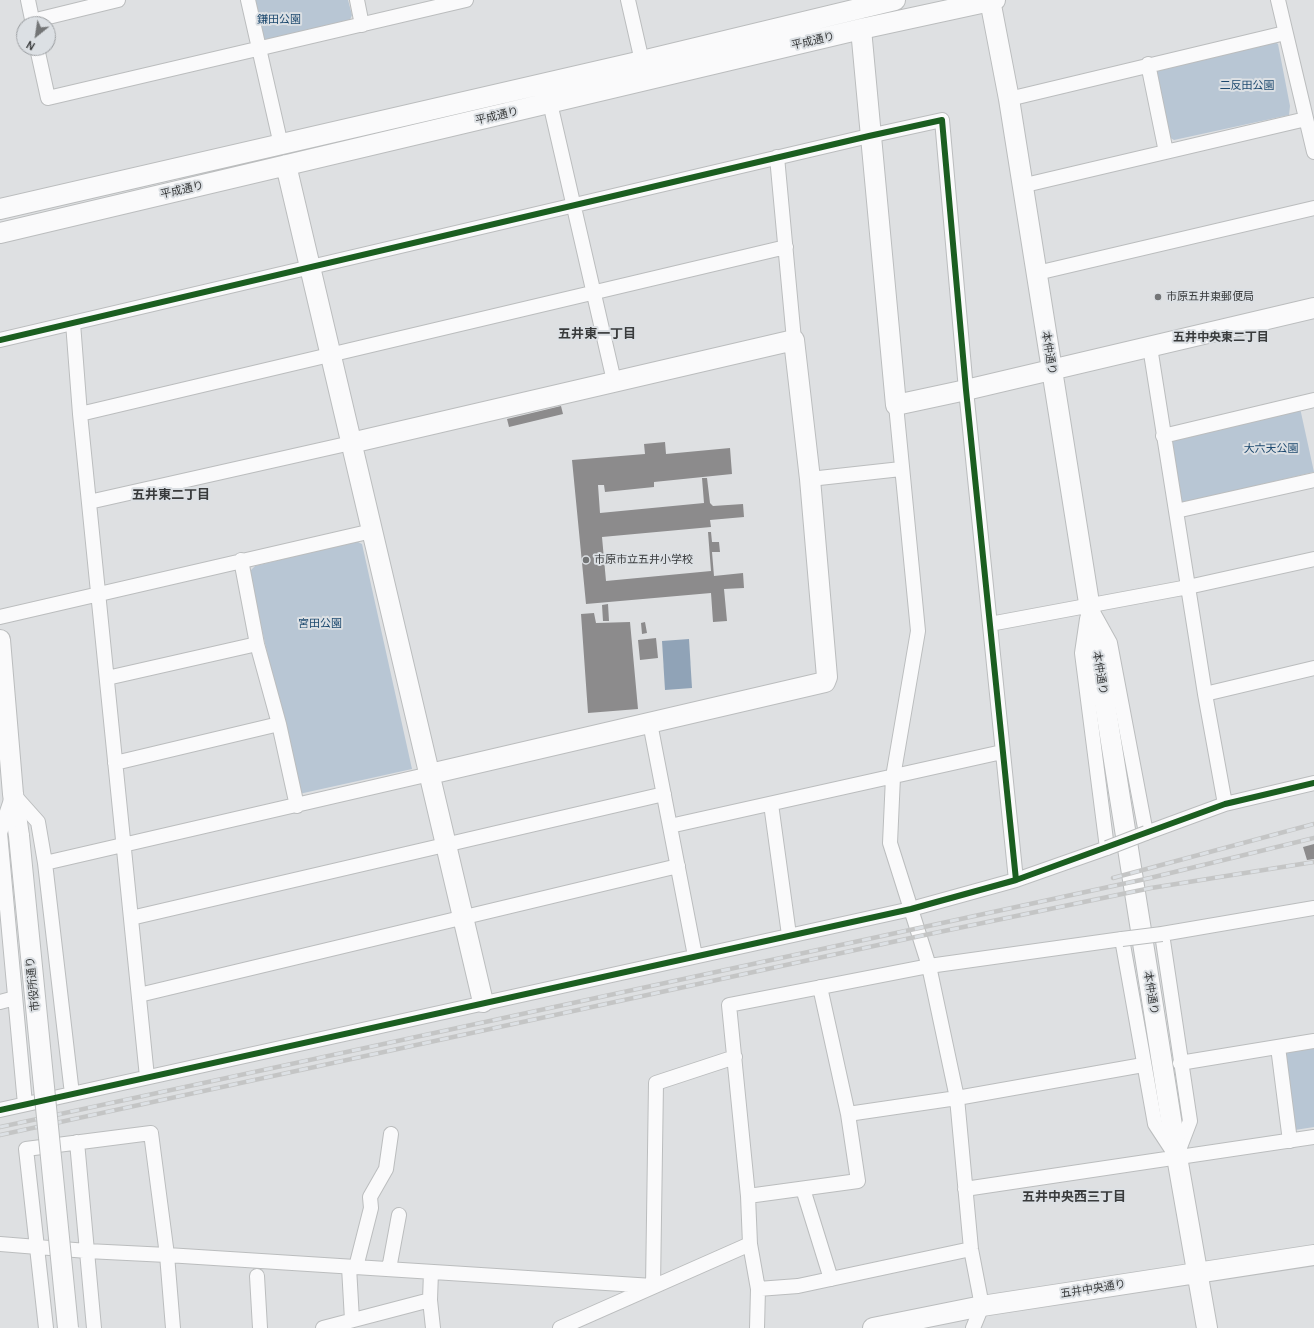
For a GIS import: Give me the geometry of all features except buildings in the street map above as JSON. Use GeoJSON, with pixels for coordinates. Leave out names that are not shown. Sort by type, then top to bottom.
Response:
{"type":"FeatureCollection","features":[{"type":"Feature","properties":{"kind":"street"},"geometry":{"type":"LineString","coordinates":[[28,0],[31,16]]}},
{"type":"Feature","properties":{"kind":"street"},"geometry":{"type":"LineString","coordinates":[[55,16],[118,0]]}},
{"type":"Feature","properties":{"kind":"street"},"geometry":{"type":"LineString","coordinates":[[248,0],[281,145]]}},
{"type":"Feature","properties":{"kind":"street"},"geometry":{"type":"LineString","coordinates":[[357,0],[362,25]]}},
{"type":"Feature","properties":{"kind":"street"},"geometry":{"type":"LineString","coordinates":[[39,56],[48,98],[466,0]]}},
{"type":"Feature","properties":{"kind":"street"},"geometry":{"type":"LineString","coordinates":[[628,0],[646,80]]}},
{"type":"Feature","properties":{"kind":"street","name":"平成通り"},"geometry":{"type":"LineString","coordinates":[[0,210],[642,61],[895,0]]}},
{"type":"Feature","properties":{"kind":"street"},"geometry":{"type":"LineString","coordinates":[[1278,0],[1314,152]]}},
{"type":"Feature","properties":{"kind":"street","name":"平成通り"},"geometry":{"type":"LineString","coordinates":[[0,233],[861,29],[992,5]]}},
{"type":"Feature","properties":{"kind":"street","name":"本仲通り"},"geometry":{"type":"LineString","coordinates":[[992,5],[1009,99],[1021,186],[1037,273],[1051,370],[1177,1157],[1196,1273],[1207,1328]]}},
{"type":"Feature","properties":{"kind":"street"},"geometry":{"type":"LineString","coordinates":[[861,29],[869,136],[918,631],[893,777],[890,843],[930,966],[957,1098],[971,1249],[982,1306],[973,1328]]}},
{"type":"Feature","properties":{"kind":"street"},"geometry":{"type":"LineString","coordinates":[[1009,99],[1148,64],[1285,33]]}},
{"type":"Feature","properties":{"kind":"street"},"geometry":{"type":"LineString","coordinates":[[1148,64],[1166,152]]}},
{"type":"Feature","properties":{"kind":"street"},"geometry":{"type":"LineString","coordinates":[[550,103],[614,381]]}},
{"type":"Feature","properties":{"kind":"street"},"geometry":{"type":"LineString","coordinates":[[1021,186],[1306,119]]}},
{"type":"Feature","properties":{"kind":"street"},"geometry":{"type":"LineString","coordinates":[[0,340],[942,120],[966,390],[1016,880]]}},
{"type":"Feature","properties":{"kind":"street"},"geometry":{"type":"LineString","coordinates":[[45,863],[297,806],[822,684],[825,682],[827,677],[810,479],[794,340],[777,158]]}},
{"type":"Feature","properties":{"kind":"street"},"geometry":{"type":"LineString","coordinates":[[286,165],[332,355],[351,443],[483,1002]]}},
{"type":"Feature","properties":{"kind":"street"},"geometry":{"type":"LineString","coordinates":[[1037,273],[1314,208]]}},
{"type":"Feature","properties":{"kind":"street"},"geometry":{"type":"LineString","coordinates":[[80,414],[594,294],[786,247]]}},
{"type":"Feature","properties":{"kind":"street"},"geometry":{"type":"LineString","coordinates":[[896,405],[966,390],[1314,308]]}},
{"type":"Feature","properties":{"kind":"street"},"geometry":{"type":"LineString","coordinates":[[73,324],[80,414],[147,1077]]}},
{"type":"Feature","properties":{"kind":"street"},"geometry":{"type":"LineString","coordinates":[[89,502],[794,340]]}},
{"type":"Feature","properties":{"kind":"street"},"geometry":{"type":"LineString","coordinates":[[1150,347],[1205,694],[1226,804]]}},
{"type":"Feature","properties":{"kind":"street"},"geometry":{"type":"LineString","coordinates":[[1163,436],[1314,400]]}},
{"type":"Feature","properties":{"kind":"street"},"geometry":{"type":"LineString","coordinates":[[810,479],[901,470]]}},
{"type":"Feature","properties":{"kind":"street"},"geometry":{"type":"LineString","coordinates":[[1176,512],[1314,480]]}},
{"type":"Feature","properties":{"kind":"street"},"geometry":{"type":"LineString","coordinates":[[0,617],[241,560],[372,531]]}},
{"type":"Feature","properties":{"kind":"street"},"geometry":{"type":"LineString","coordinates":[[990,624],[1188,587],[1314,559]]}},
{"type":"Feature","properties":{"kind":"street"},"geometry":{"type":"LineString","coordinates":[[241,560],[257,644],[279,724],[297,806]]}},
{"type":"Feature","properties":{"kind":"street"},"geometry":{"type":"LineString","coordinates":[[1089,606],[1110,643],[1146,833]]}},
{"type":"Feature","properties":{"kind":"street"},"geometry":{"type":"LineString","coordinates":[[1089,606],[1082,653],[1107,848]]}},
{"type":"Feature","properties":{"kind":"street","name":"市役所通り"},"geometry":{"type":"LineString","coordinates":[[0,640],[13,794],[68,1328]]}},
{"type":"Feature","properties":{"kind":"street"},"geometry":{"type":"LineString","coordinates":[[107,678],[257,644]]}},
{"type":"Feature","properties":{"kind":"street"},"geometry":{"type":"LineString","coordinates":[[1205,694],[1314,668]]}},
{"type":"Feature","properties":{"kind":"street"},"geometry":{"type":"LineString","coordinates":[[650,723],[695,956]]}},
{"type":"Feature","properties":{"kind":"street"},"geometry":{"type":"LineString","coordinates":[[115,763],[279,724]]}},
{"type":"Feature","properties":{"kind":"street"},"geometry":{"type":"LineString","coordinates":[[670,826],[1002,752]]}},
{"type":"Feature","properties":{"kind":"street"},"geometry":{"type":"LineString","coordinates":[[0,1110],[483,1002],[911,909],[1016,880],[1226,804],[1314,783]]}},
{"type":"Feature","properties":{"kind":"street"},"geometry":{"type":"LineString","coordinates":[[24,1104],[0,833],[13,794],[38,822],[45,863],[72,1094]]}},
{"type":"Feature","properties":{"kind":"street"},"geometry":{"type":"LineString","coordinates":[[131,918],[446,846],[664,794]]}},
{"type":"Feature","properties":{"kind":"street"},"geometry":{"type":"LineString","coordinates":[[771,804],[789,935]]}},
{"type":"Feature","properties":{"kind":"street"},"geometry":{"type":"LineString","coordinates":[[139,995],[678,866]]}},
{"type":"Feature","properties":{"kind":"street"},"geometry":{"type":"LineString","coordinates":[[757,1328],[758,1289],[750,1244],[748,1196],[729,1005],[930,966],[1162,934],[1314,908]]}},
{"type":"Feature","properties":{"kind":"street"},"geometry":{"type":"LineString","coordinates":[[1162,934],[1180,1063],[1190,1120],[1177,1157]]}},
{"type":"Feature","properties":{"kind":"street"},"geometry":{"type":"LineString","coordinates":[[1122,939],[1154,1124],[1177,1157]]}},
{"type":"Feature","properties":{"kind":"street"},"geometry":{"type":"LineString","coordinates":[[748,1196],[858,1181],[848,1114],[820,987]]}},
{"type":"Feature","properties":{"kind":"street"},"geometry":{"type":"LineString","coordinates":[[0,1002],[15,998]]}},
{"type":"Feature","properties":{"kind":"street"},"geometry":{"type":"LineString","coordinates":[[1180,1063],[1314,1041]]}},
{"type":"Feature","properties":{"kind":"street"},"geometry":{"type":"LineString","coordinates":[[1278,1047],[1290,1141]]}},
{"type":"Feature","properties":{"kind":"street"},"geometry":{"type":"LineString","coordinates":[[653,1286],[656,1083],[735,1057]]}},
{"type":"Feature","properties":{"kind":"street"},"geometry":{"type":"LineString","coordinates":[[848,1114],[957,1098],[1143,1065]]}},
{"type":"Feature","properties":{"kind":"street"},"geometry":{"type":"LineString","coordinates":[[46,1328],[26,1149],[151,1133],[167,1255],[173,1328]]}},
{"type":"Feature","properties":{"kind":"street"},"geometry":{"type":"LineString","coordinates":[[352,1320],[352,1267],[371,1208],[370,1198],[386,1169],[391,1134]]}},
{"type":"Feature","properties":{"kind":"street"},"geometry":{"type":"LineString","coordinates":[[965,1189],[1314,1137]]}},
{"type":"Feature","properties":{"kind":"street"},"geometry":{"type":"LineString","coordinates":[[76,1142],[94,1328]]}},
{"type":"Feature","properties":{"kind":"street"},"geometry":{"type":"LineString","coordinates":[[803,1188],[831,1278]]}},
{"type":"Feature","properties":{"kind":"street"},"geometry":{"type":"LineString","coordinates":[[389,1269],[400,1215]]}},
{"type":"Feature","properties":{"kind":"street"},"geometry":{"type":"LineString","coordinates":[[0,1244],[87,1251],[653,1286]]}},
{"type":"Feature","properties":{"kind":"street"},"geometry":{"type":"LineString","coordinates":[[560,1328],[750,1244]]}},
{"type":"Feature","properties":{"kind":"street"},"geometry":{"type":"LineString","coordinates":[[758,1289],[798,1286],[971,1249]]}},
{"type":"Feature","properties":{"kind":"street","name":"五井中央通り"},"geometry":{"type":"LineString","coordinates":[[873,1328],[982,1306],[1314,1255]]}},
{"type":"Feature","properties":{"kind":"street"},"geometry":{"type":"LineString","coordinates":[[431,1272],[430,1300],[433,1328]]}},
{"type":"Feature","properties":{"kind":"street"},"geometry":{"type":"LineString","coordinates":[[256,1276],[260,1328]]}},
{"type":"Feature","properties":{"kind":"street"},"geometry":{"type":"LineString","coordinates":[[323,1328],[430,1300]]}},
{"type":"Feature","properties":{"kind":"green space","name":"鎌田公園"},"geometry":{"type":"Polygon","coordinates":[[[253,0],[348,0],[352,15],[349,22],[267,43],[262,39],[253,0]]]}},
{"type":"Feature","properties":{"kind":"green space","name":"二反田公園"},"geometry":{"type":"Polygon","coordinates":[[[1273,40],[1278,44],[1290,106],[1289,115],[1174,140],[1167,136],[1154,73],[1157,68],[1273,40]]]}},
{"type":"Feature","properties":{"kind":"green space","name":"大六天公園"},"geometry":{"type":"Polygon","coordinates":[[[1300,408],[1314,472],[1182,503],[1171,441],[1300,408]]]}},
{"type":"Feature","properties":{"kind":"green space","name":"宮田公園"},"geometry":{"type":"Polygon","coordinates":[[[356,541],[362,544],[412,769],[299,794],[249,572],[255,566],[356,541]]]}},
{"type":"Feature","properties":{"kind":"green space"},"geometry":{"type":"Polygon","coordinates":[[[1314,1046],[1314,1127],[1295,1130],[1285,1051],[1314,1046]]]}},
{"type":"Feature","properties":{"kind":"shaded area"},"geometry":{"type":"Polygon","coordinates":[[[689,639],[692,688],[665,690],[662,641],[689,639]]]}},
{"type":"Feature","properties":{"kind":"railway"},"geometry":{"type":"LineString","coordinates":[[1113,878],[1314,824]]}},
{"type":"Feature","properties":{"kind":"railway"},"geometry":{"type":"LineString","coordinates":[[0,1127],[1150,878],[1314,838]]}},
{"type":"Feature","properties":{"kind":"railway"},"geometry":{"type":"LineString","coordinates":[[0,1135],[920,936],[1151,888],[1314,862]]}},
{"type":"Feature","properties":{"kind":"cycle path"},"geometry":{"type":"LineString","coordinates":[[0,340],[942,120],[966,390],[1016,880]]}},
{"type":"Feature","properties":{"kind":"cycle path"},"geometry":{"type":"LineString","coordinates":[[0,1110],[911,909],[1016,880],[1225,804],[1314,783]]}},
{"type":"Feature","properties":{"kind":"place","name":"市原五井東郵便局"},"geometry":{"type":"Point","coordinates":[1158,297]}},
{"type":"Feature","properties":{"kind":"place","name":"市原市立五井小学校"},"geometry":{"type":"Point","coordinates":[586,560]}},
{"type":"Feature","properties":{"kind":"district","name":"五井東一丁目"},"geometry":{"type":"Point","coordinates":[597,334]}},
{"type":"Feature","properties":{"kind":"district","name":"五井中央東二丁目"},"geometry":{"type":"Point","coordinates":[1221,337]}},
{"type":"Feature","properties":{"kind":"district","name":"五井東二丁目"},"geometry":{"type":"Point","coordinates":[171,495]}},
{"type":"Feature","properties":{"kind":"district","name":"五井中央西三丁目"},"geometry":{"type":"Point","coordinates":[1074,1197]}}]}
